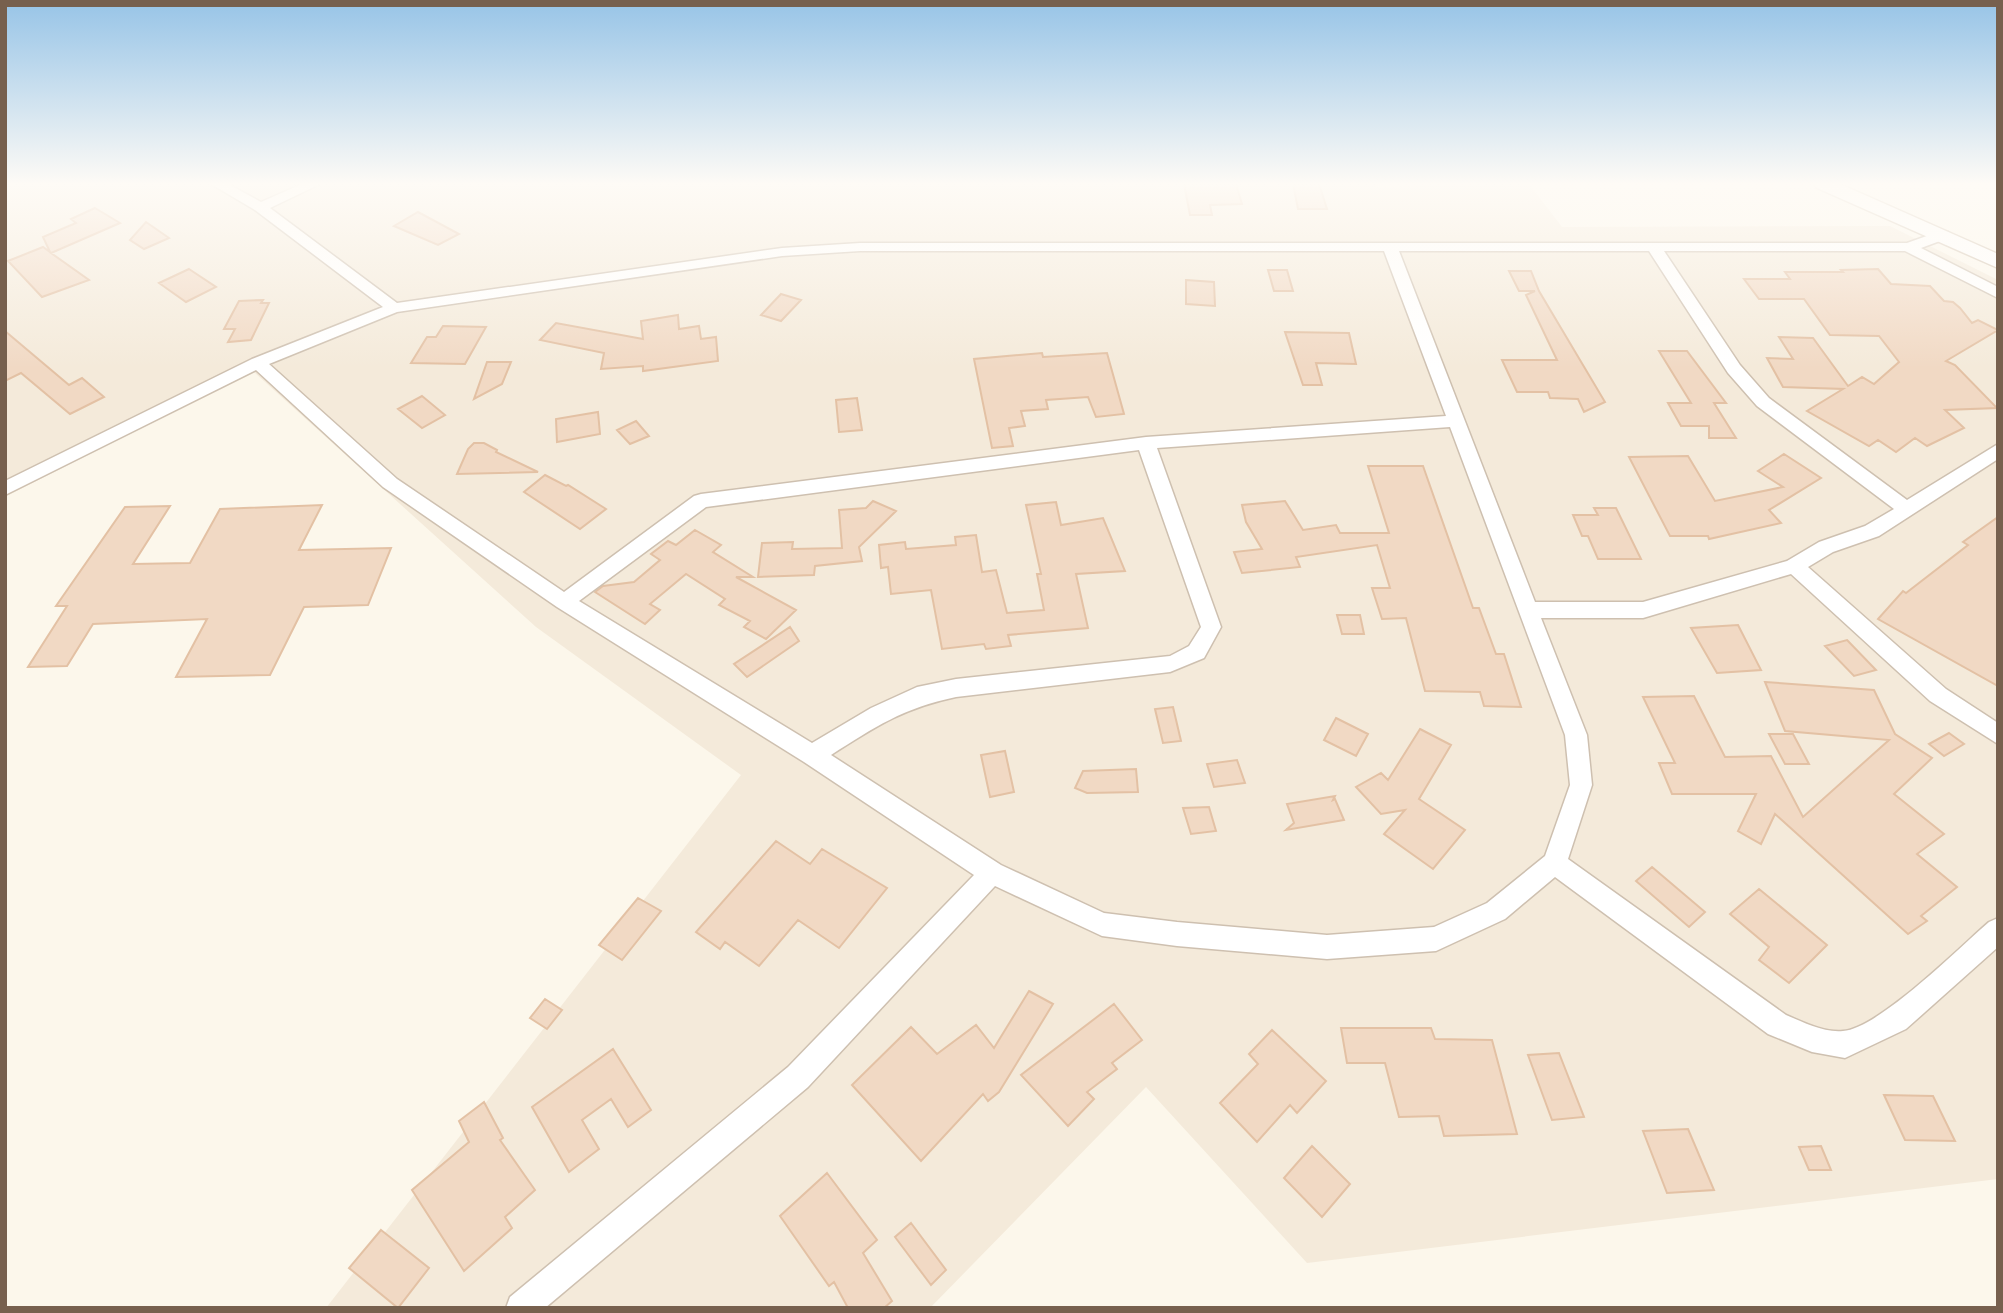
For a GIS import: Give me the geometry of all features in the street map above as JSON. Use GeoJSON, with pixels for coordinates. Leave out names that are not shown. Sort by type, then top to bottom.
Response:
{"type":"FeatureCollection","features":[{"type":"Feature","properties":{"kind":"street"},"geometry":{"type":"LineString","coordinates":[[310,245],[394,308]]}},
{"type":"Feature","properties":{"kind":"street"},"geometry":{"type":"LineString","coordinates":[[5,489],[258,363],[394,308],[731,259],[860,247],[1317,245]]}},
{"type":"Feature","properties":{"kind":"street"},"geometry":{"type":"LineString","coordinates":[[258,363],[390,483],[564,602],[812,755],[992,873],[1102,924],[1177,934],[1327,947],[1436,939],[1496,911],[1555,863],[1581,785],[1576,735],[1389,245]]}},
{"type":"Feature","properties":{"kind":"street"},"geometry":{"type":"LineString","coordinates":[[1413,245],[1654,248],[1913,245]]}},
{"type":"Feature","properties":{"kind":"street"},"geometry":{"type":"LineString","coordinates":[[1963,245],[1998,262]]}},
{"type":"Feature","properties":{"kind":"street"},"geometry":{"type":"LineString","coordinates":[[1908,247],[1998,293]]}},
{"type":"Feature","properties":{"kind":"street"},"geometry":{"type":"LineString","coordinates":[[1654,248],[1734,369],[1763,402],[1908,509]]}},
{"type":"Feature","properties":{"kind":"street"},"geometry":{"type":"LineString","coordinates":[[343,327],[363,307],[372,293]]}},
{"type":"Feature","properties":{"kind":"street"},"geometry":{"type":"LineString","coordinates":[[564,602],[701,501],[1146,443],[1458,421]]}},
{"type":"Feature","properties":{"kind":"street"},"geometry":{"type":"LineString","coordinates":[[812,755],[879,714],[917,696],[956,688],[1170,664],[1191,659],[1204,647],[1211,627],[1146,443]]}},
{"type":"Feature","properties":{"kind":"street"},"geometry":{"type":"LineString","coordinates":[[1527,610],[1643,610],[1794,566],[1826,547],[1872,531],[1998,450]]}},
{"type":"Feature","properties":{"kind":"street"},"geometry":{"type":"LineString","coordinates":[[1794,566],[1938,695],[1998,735]]}},
{"type":"Feature","properties":{"kind":"street"},"geometry":{"type":"LineString","coordinates":[[1555,863],[1777,1025],[1812,1039],[1845,1045],[1897,1020],[1998,930]]}},
{"type":"Feature","properties":{"kind":"street"},"geometry":{"type":"LineString","coordinates":[[521,1308],[798,1077],[992,873]]}},
{"type":"Feature","properties":{"kind":"shaded area"},"geometry":{"type":"Polygon","coordinates":[[[5,245],[1929,245],[1998,280],[1998,1179],[1307,1263],[1146,1087],[930,1308],[326,1308],[741,775],[536,627],[253,371],[5,497],[5,245]]]}},
{"type":"Feature","properties":{"kind":"building"},"geometry":{"type":"Polygon","coordinates":[[[47,245],[69,245],[51,253],[89,280],[42,297],[8,261],[43,247],[50,252],[47,245]]]}},
{"type":"Feature","properties":{"kind":"building"},"geometry":{"type":"Polygon","coordinates":[[[189,269],[216,287],[186,302],[159,283],[189,269]]]}},
{"type":"Feature","properties":{"kind":"building"},"geometry":{"type":"Polygon","coordinates":[[[1878,269],[1891,284],[1930,286],[1944,301],[1953,302],[1960,308],[1972,323],[1978,320],[1998,330],[1946,361],[1955,365],[1997,408],[1945,410],[1964,428],[1927,446],[1915,438],[1896,452],[1878,440],[1869,446],[1807,411],[1843,389],[1783,387],[1767,358],[1793,359],[1779,337],[1813,338],[1848,386],[1862,377],[1874,384],[1899,362],[1879,336],[1830,335],[1804,299],[1759,299],[1744,279],[1790,279],[1785,272],[1878,269]]]}},
{"type":"Feature","properties":{"kind":"building"},"geometry":{"type":"Polygon","coordinates":[[[1268,270],[1287,270],[1293,291],[1274,291],[1268,270]]]}},
{"type":"Feature","properties":{"kind":"building"},"geometry":{"type":"Polygon","coordinates":[[[1509,271],[1531,271],[1539,291],[1605,402],[1584,412],[1578,399],[1550,398],[1548,392],[1517,392],[1502,360],[1557,360],[1526,295],[1535,291],[1519,291],[1509,271]]]}},
{"type":"Feature","properties":{"kind":"building"},"geometry":{"type":"Polygon","coordinates":[[[1186,280],[1214,282],[1215,306],[1186,304],[1186,280]]]}},
{"type":"Feature","properties":{"kind":"building"},"geometry":{"type":"Polygon","coordinates":[[[781,294],[801,300],[781,321],[761,315],[781,294]]]}},
{"type":"Feature","properties":{"kind":"building"},"geometry":{"type":"Polygon","coordinates":[[[263,300],[261,303],[269,303],[251,340],[228,342],[235,329],[224,329],[239,301],[263,300]]]}},
{"type":"Feature","properties":{"kind":"building"},"geometry":{"type":"Polygon","coordinates":[[[678,315],[679,329],[699,326],[701,339],[716,337],[718,361],[643,371],[643,366],[601,369],[604,353],[540,340],[556,323],[643,339],[641,321],[678,315]]]}},
{"type":"Feature","properties":{"kind":"building"},"geometry":{"type":"Polygon","coordinates":[[[443,326],[486,327],[465,364],[411,363],[427,337],[436,337],[443,326]]]}},
{"type":"Feature","properties":{"kind":"building"},"geometry":{"type":"Polygon","coordinates":[[[5,331],[69,385],[82,378],[104,397],[70,414],[21,373],[5,381],[5,331]]]}},
{"type":"Feature","properties":{"kind":"building"},"geometry":{"type":"Polygon","coordinates":[[[1285,332],[1349,333],[1356,364],[1316,363],[1322,385],[1303,385],[1285,332]]]}},
{"type":"Feature","properties":{"kind":"building"},"geometry":{"type":"Polygon","coordinates":[[[1659,351],[1687,351],[1726,403],[1714,403],[1736,438],[1709,438],[1709,426],[1681,426],[1668,403],[1691,403],[1659,351]]]}},
{"type":"Feature","properties":{"kind":"building"},"geometry":{"type":"Polygon","coordinates":[[[1042,353],[1043,357],[1107,353],[1124,414],[1096,417],[1088,397],[1046,400],[1048,409],[1021,411],[1025,426],[1009,428],[1013,446],[992,448],[974,359],[1042,353]]]}},
{"type":"Feature","properties":{"kind":"building"},"geometry":{"type":"Polygon","coordinates":[[[487,362],[511,362],[502,384],[474,399],[487,362]]]}},
{"type":"Feature","properties":{"kind":"building"},"geometry":{"type":"Polygon","coordinates":[[[422,396],[445,415],[422,428],[398,409],[422,396]]]}},
{"type":"Feature","properties":{"kind":"building"},"geometry":{"type":"Polygon","coordinates":[[[857,398],[862,430],[839,432],[836,400],[857,398]]]}},
{"type":"Feature","properties":{"kind":"building"},"geometry":{"type":"Polygon","coordinates":[[[598,412],[600,434],[557,442],[556,419],[598,412]]]}},
{"type":"Feature","properties":{"kind":"building"},"geometry":{"type":"Polygon","coordinates":[[[636,421],[649,436],[630,444],[617,430],[636,421]]]}},
{"type":"Feature","properties":{"kind":"building"},"geometry":{"type":"Polygon","coordinates":[[[474,443],[484,443],[497,450],[496,452],[538,472],[457,474],[468,449],[474,443]]]}},
{"type":"Feature","properties":{"kind":"building"},"geometry":{"type":"Polygon","coordinates":[[[1784,454],[1821,478],[1769,510],[1781,523],[1709,539],[1708,536],[1670,536],[1629,457],[1688,456],[1715,501],[1783,487],[1758,471],[1784,454]]]}},
{"type":"Feature","properties":{"kind":"building"},"geometry":{"type":"Polygon","coordinates":[[[1368,466],[1423,466],[1473,608],[1479,608],[1496,654],[1504,654],[1521,707],[1484,706],[1480,692],[1425,691],[1406,618],[1382,619],[1372,588],[1390,588],[1377,545],[1296,557],[1300,567],[1242,573],[1234,552],[1262,549],[1246,522],[1242,505],[1285,501],[1303,530],[1336,525],[1340,533],[1389,533],[1368,466]]]}},
{"type":"Feature","properties":{"kind":"building"},"geometry":{"type":"Polygon","coordinates":[[[545,475],[568,485],[606,509],[580,529],[524,492],[545,475]]]}},
{"type":"Feature","properties":{"kind":"building"},"geometry":{"type":"Polygon","coordinates":[[[873,501],[896,511],[859,547],[862,561],[815,566],[814,575],[758,577],[762,543],[793,542],[792,549],[842,548],[839,510],[866,508],[873,501]]]}},
{"type":"Feature","properties":{"kind":"building"},"geometry":{"type":"Polygon","coordinates":[[[1056,502],[1061,525],[1103,518],[1125,571],[1076,574],[1088,628],[1008,635],[1011,646],[986,649],[984,644],[942,649],[931,590],[891,594],[888,567],[881,568],[879,545],[905,542],[906,549],[956,545],[955,537],[976,535],[982,572],[996,570],[1007,613],[1044,610],[1037,574],[1041,574],[1026,505],[1056,502]]]}},
{"type":"Feature","properties":{"kind":"building"},"geometry":{"type":"Polygon","coordinates":[[[322,505],[299,550],[391,548],[368,605],[304,607],[270,675],[176,677],[207,619],[93,624],[67,666],[28,667],[67,606],[56,606],[125,507],[170,506],[133,564],[190,563],[220,509],[322,505]]]}},
{"type":"Feature","properties":{"kind":"building"},"geometry":{"type":"Polygon","coordinates":[[[1594,508],[1616,508],[1641,559],[1598,559],[1588,536],[1582,536],[1573,515],[1598,515],[1594,508]]]}},
{"type":"Feature","properties":{"kind":"building"},"geometry":{"type":"Polygon","coordinates":[[[1998,517],[1998,686],[1878,619],[1903,591],[1906,593],[1968,545],[1963,542],[1998,517]]]}},
{"type":"Feature","properties":{"kind":"building"},"geometry":{"type":"Polygon","coordinates":[[[695,530],[721,545],[713,552],[753,577],[736,577],[796,610],[766,639],[744,627],[750,621],[719,605],[725,599],[686,574],[650,604],[660,610],[645,624],[595,592],[603,586],[634,582],[660,560],[651,554],[668,541],[676,545],[695,530]]]}},
{"type":"Feature","properties":{"kind":"building"},"geometry":{"type":"Polygon","coordinates":[[[1337,615],[1360,615],[1364,634],[1342,634],[1337,615]]]}},
{"type":"Feature","properties":{"kind":"building"},"geometry":{"type":"Polygon","coordinates":[[[1738,625],[1761,670],[1717,673],[1691,628],[1738,625]]]}},
{"type":"Feature","properties":{"kind":"building"},"geometry":{"type":"Polygon","coordinates":[[[790,627],[799,641],[747,677],[734,664],[790,627]]]}},
{"type":"Feature","properties":{"kind":"building"},"geometry":{"type":"Polygon","coordinates":[[[1847,640],[1876,670],[1854,676],[1825,646],[1847,640]]]}},
{"type":"Feature","properties":{"kind":"building"},"geometry":{"type":"Polygon","coordinates":[[[1765,682],[1874,690],[1895,734],[1932,758],[1894,794],[1944,834],[1917,854],[1957,887],[1921,916],[1927,921],[1908,934],[1775,814],[1761,844],[1738,831],[1756,794],[1672,794],[1659,763],[1675,763],[1643,697],[1694,696],[1725,757],[1771,756],[1803,817],[1889,740],[1785,731],[1765,682]]]}},
{"type":"Feature","properties":{"kind":"building"},"geometry":{"type":"Polygon","coordinates":[[[1173,707],[1181,741],[1163,743],[1155,709],[1173,707]]]}},
{"type":"Feature","properties":{"kind":"building"},"geometry":{"type":"Polygon","coordinates":[[[1336,718],[1368,734],[1356,756],[1324,740],[1336,718]]]}},
{"type":"Feature","properties":{"kind":"building"},"geometry":{"type":"Polygon","coordinates":[[[1420,729],[1451,745],[1419,799],[1465,830],[1433,869],[1384,834],[1405,810],[1381,814],[1356,787],[1381,773],[1388,780],[1420,729]]]}},
{"type":"Feature","properties":{"kind":"building"},"geometry":{"type":"Polygon","coordinates":[[[1949,733],[1964,744],[1944,756],[1929,744],[1949,733]]]}},
{"type":"Feature","properties":{"kind":"building"},"geometry":{"type":"Polygon","coordinates":[[[1769,734],[1793,734],[1809,764],[1785,764],[1769,734]]]}},
{"type":"Feature","properties":{"kind":"building"},"geometry":{"type":"Polygon","coordinates":[[[1005,751],[1014,792],[990,797],[981,755],[1005,751]]]}},
{"type":"Feature","properties":{"kind":"building"},"geometry":{"type":"Polygon","coordinates":[[[1237,760],[1245,783],[1214,787],[1207,764],[1237,760]]]}},
{"type":"Feature","properties":{"kind":"building"},"geometry":{"type":"Polygon","coordinates":[[[1136,769],[1138,792],[1087,793],[1075,788],[1083,771],[1136,769]]]}},
{"type":"Feature","properties":{"kind":"building"},"geometry":{"type":"Polygon","coordinates":[[[1335,796],[1333,800],[1335,799],[1344,820],[1286,830],[1294,823],[1287,804],[1335,796]]]}},
{"type":"Feature","properties":{"kind":"building"},"geometry":{"type":"Polygon","coordinates":[[[1209,807],[1216,831],[1191,834],[1183,808],[1209,807]]]}},
{"type":"Feature","properties":{"kind":"building"},"geometry":{"type":"Polygon","coordinates":[[[776,841],[810,864],[822,849],[887,888],[839,948],[798,920],[759,966],[725,942],[720,949],[696,932],[776,841]]]}},
{"type":"Feature","properties":{"kind":"building"},"geometry":{"type":"Polygon","coordinates":[[[1652,867],[1705,912],[1689,927],[1636,881],[1652,867]]]}},
{"type":"Feature","properties":{"kind":"building"},"geometry":{"type":"Polygon","coordinates":[[[1759,889],[1827,945],[1789,983],[1759,960],[1769,947],[1730,914],[1759,889]]]}},
{"type":"Feature","properties":{"kind":"building"},"geometry":{"type":"Polygon","coordinates":[[[638,898],[661,911],[622,960],[599,945],[638,898]]]}},
{"type":"Feature","properties":{"kind":"building"},"geometry":{"type":"Polygon","coordinates":[[[1029,991],[1053,1004],[999,1092],[988,1101],[983,1094],[921,1161],[852,1085],[911,1027],[937,1054],[976,1025],[994,1048],[1029,991]]]}},
{"type":"Feature","properties":{"kind":"building"},"geometry":{"type":"Polygon","coordinates":[[[545,999],[562,1010],[547,1029],[530,1018],[545,999]]]}},
{"type":"Feature","properties":{"kind":"building"},"geometry":{"type":"Polygon","coordinates":[[[1114,1004],[1142,1040],[1112,1063],[1117,1069],[1087,1092],[1094,1099],[1068,1126],[1021,1075],[1114,1004]]]}},
{"type":"Feature","properties":{"kind":"building"},"geometry":{"type":"Polygon","coordinates":[[[1341,1028],[1431,1028],[1435,1039],[1492,1040],[1517,1134],[1444,1136],[1439,1116],[1399,1117],[1385,1063],[1347,1063],[1341,1028]]]}},
{"type":"Feature","properties":{"kind":"building"},"geometry":{"type":"Polygon","coordinates":[[[1272,1030],[1326,1081],[1297,1113],[1290,1105],[1257,1142],[1220,1103],[1258,1064],[1249,1054],[1272,1030]]]}},
{"type":"Feature","properties":{"kind":"building"},"geometry":{"type":"Polygon","coordinates":[[[613,1049],[651,1110],[628,1127],[611,1099],[582,1120],[599,1149],[569,1172],[532,1107],[613,1049]]]}},
{"type":"Feature","properties":{"kind":"building"},"geometry":{"type":"Polygon","coordinates":[[[1559,1053],[1584,1117],[1552,1120],[1528,1055],[1559,1053]]]}},
{"type":"Feature","properties":{"kind":"building"},"geometry":{"type":"Polygon","coordinates":[[[1884,1095],[1933,1096],[1955,1141],[1905,1140],[1884,1095]]]}},
{"type":"Feature","properties":{"kind":"building"},"geometry":{"type":"Polygon","coordinates":[[[484,1102],[503,1138],[500,1140],[535,1190],[505,1217],[512,1228],[464,1271],[412,1190],[469,1142],[459,1121],[484,1102]]]}},
{"type":"Feature","properties":{"kind":"building"},"geometry":{"type":"Polygon","coordinates":[[[1688,1129],[1714,1190],[1667,1193],[1643,1131],[1688,1129]]]}},
{"type":"Feature","properties":{"kind":"building"},"geometry":{"type":"Polygon","coordinates":[[[1312,1146],[1350,1184],[1322,1217],[1284,1178],[1312,1146]]]}},
{"type":"Feature","properties":{"kind":"building"},"geometry":{"type":"Polygon","coordinates":[[[1821,1146],[1831,1170],[1809,1170],[1799,1147],[1821,1146]]]}},
{"type":"Feature","properties":{"kind":"building"},"geometry":{"type":"Polygon","coordinates":[[[827,1173],[877,1240],[863,1253],[892,1301],[884,1308],[848,1308],[834,1282],[829,1286],[780,1216],[827,1173]]]}},
{"type":"Feature","properties":{"kind":"building"},"geometry":{"type":"Polygon","coordinates":[[[911,1223],[946,1270],[931,1285],[895,1237],[911,1223]]]}},
{"type":"Feature","properties":{"kind":"building"},"geometry":{"type":"Polygon","coordinates":[[[381,1230],[429,1268],[398,1308],[349,1268],[381,1230]]]}}]}
